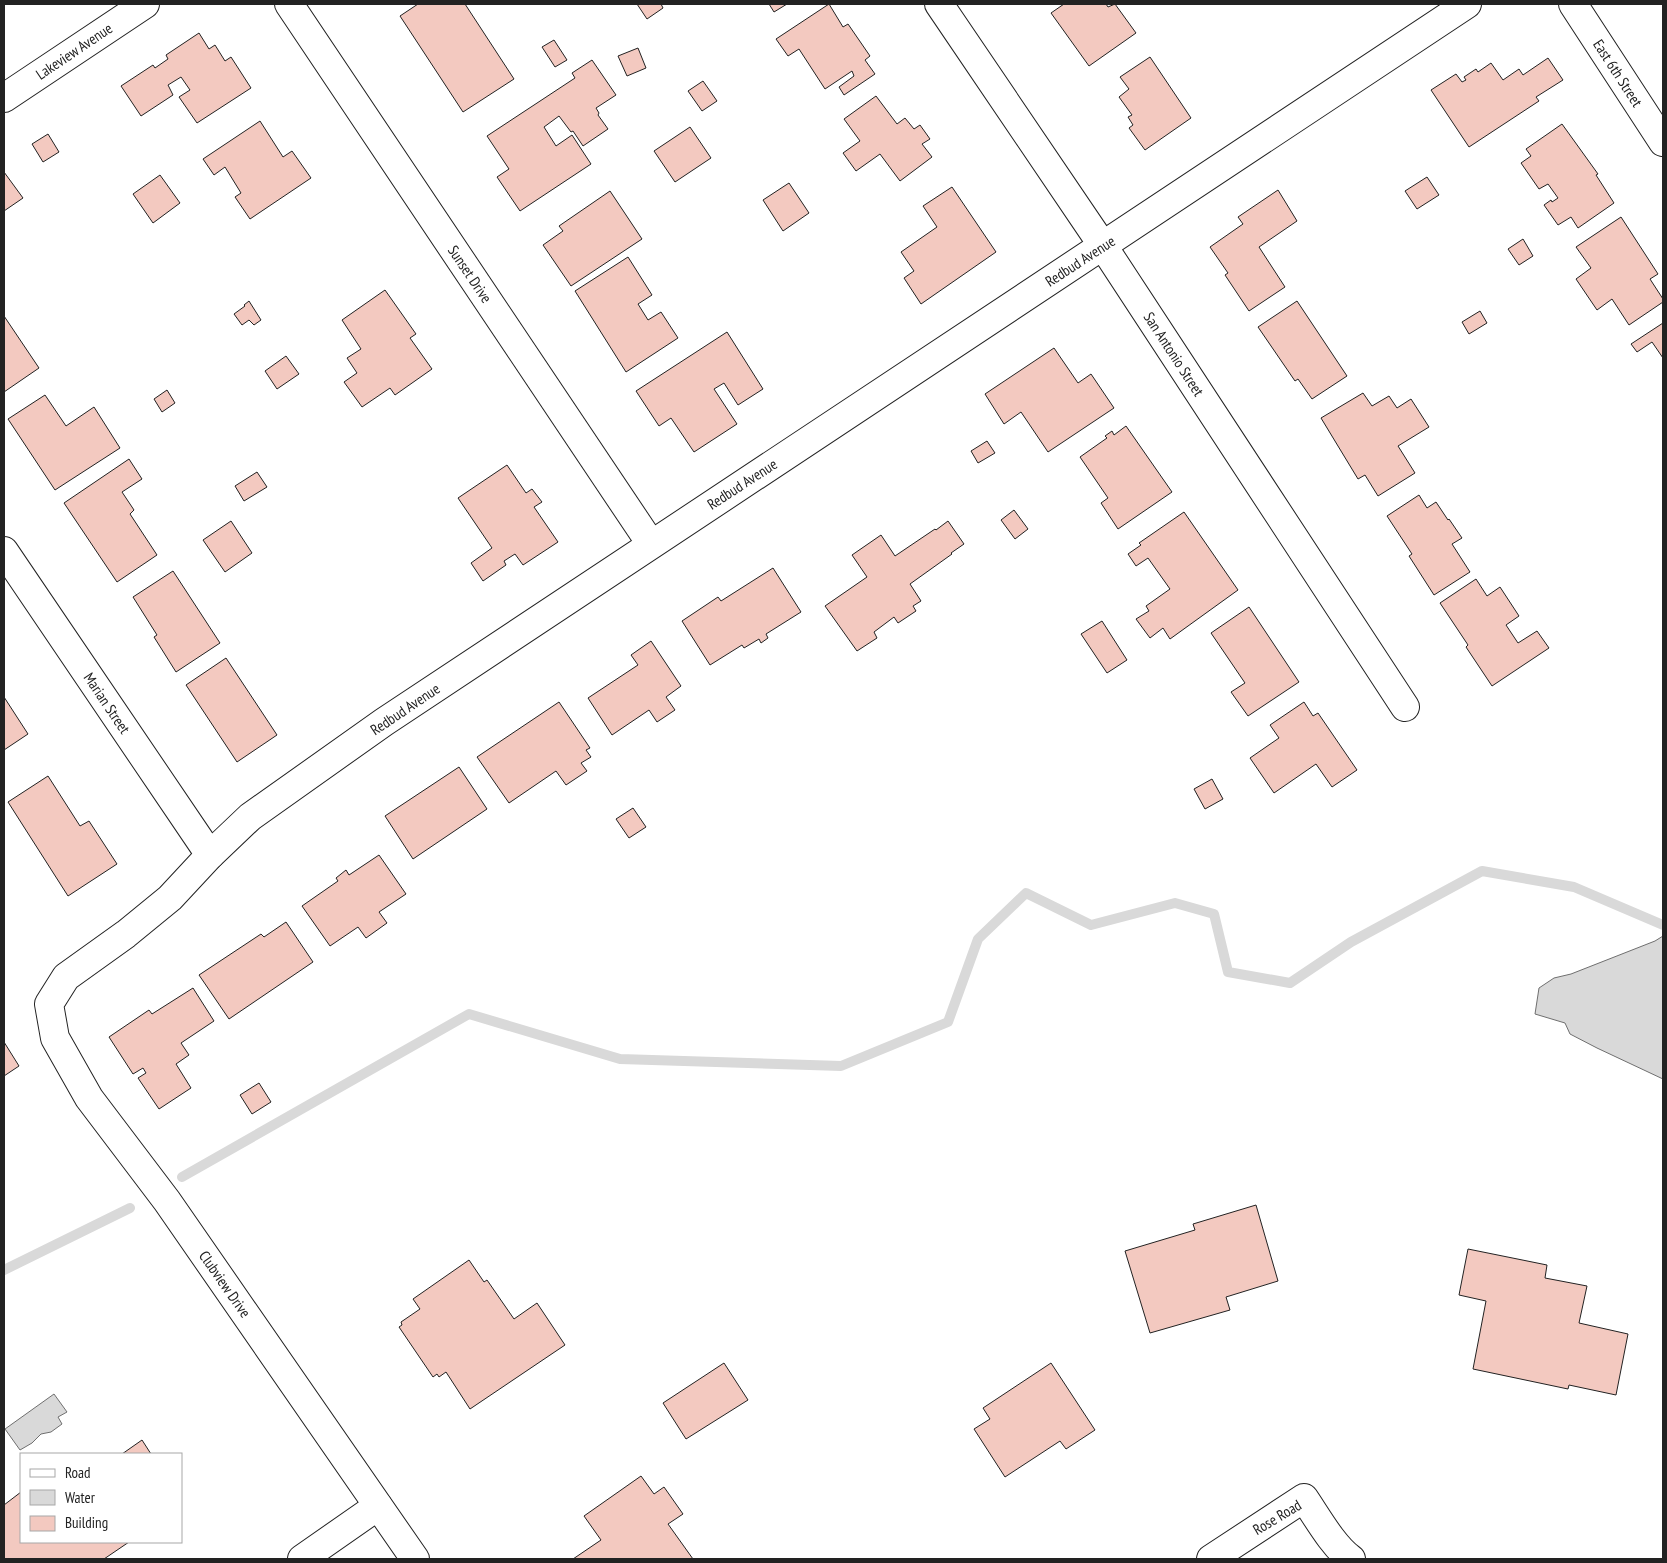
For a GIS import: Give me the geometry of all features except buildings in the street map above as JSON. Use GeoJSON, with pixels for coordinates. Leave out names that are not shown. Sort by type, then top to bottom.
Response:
{"type":"FeatureCollection","features":[{"type":"Feature","properties":{"kind":"street","name":"Lakeview Avenue"},"geometry":{"type":"LineString","coordinates":[[4,98],[145,4]]}},
{"type":"Feature","properties":{"kind":"street","name":"Sunset Drive"},"geometry":{"type":"LineString","coordinates":[[289,4],[651,544]]}},
{"type":"Feature","properties":{"kind":"street","name":"San Antonio Street"},"geometry":{"type":"LineString","coordinates":[[939,4],[1103,246],[1405,706]]}},
{"type":"Feature","properties":{"kind":"street","name":"Redbud Avenue"},"geometry":{"type":"LineString","coordinates":[[49,1004],[66,977],[126,934],[170,898],[210,855],[250,817],[376,728],[1467,4]]}},
{"type":"Feature","properties":{"kind":"street","name":"East 6th Street"},"geometry":{"type":"LineString","coordinates":[[1573,4],[1663,142]]}},
{"type":"Feature","properties":{"kind":"street","name":"Marian Street"},"geometry":{"type":"LineString","coordinates":[[4,551],[210,855]]}},
{"type":"Feature","properties":{"kind":"street","name":"Clubview Drive"},"geometry":{"type":"LineString","coordinates":[[49,1004],[55,1038],[89,1098],[167,1201],[415,1559]]}},
{"type":"Feature","properties":{"kind":"street","name":"Rose Road"},"geometry":{"type":"LineString","coordinates":[[1211,1559],[1304,1498],[1346,1555],[1352,1559]]}},
{"type":"Feature","properties":{"kind":"street"},"geometry":{"type":"LineString","coordinates":[[302,1559],[378,1506]]}},
{"type":"Feature","properties":{"kind":"water"},"geometry":{"type":"Polygon","coordinates":[[[1663,936],[1663,1079],[1570,1034],[1565,1023],[1535,1014],[1539,988],[1554,978],[1571,974],[1655,941],[1663,936]]]}},
{"type":"Feature","properties":{"kind":"water"},"geometry":{"type":"Polygon","coordinates":[[[54,1394],[67,1412],[58,1417],[62,1424],[51,1432],[41,1434],[32,1443],[20,1450],[5,1429],[54,1394]]]}},
{"type":"Feature","properties":{"kind":"waterway"},"geometry":{"type":"LineString","coordinates":[[182,1177],[469,1014],[620,1059],[841,1066],[948,1022],[978,939],[1026,893],[1091,925],[1175,903],[1214,914],[1228,972],[1290,983],[1351,942],[1482,871],[1574,887],[1663,925]]}},
{"type":"Feature","properties":{"kind":"waterway"},"geometry":{"type":"LineString","coordinates":[[4,1270],[130,1208]]}}]}
